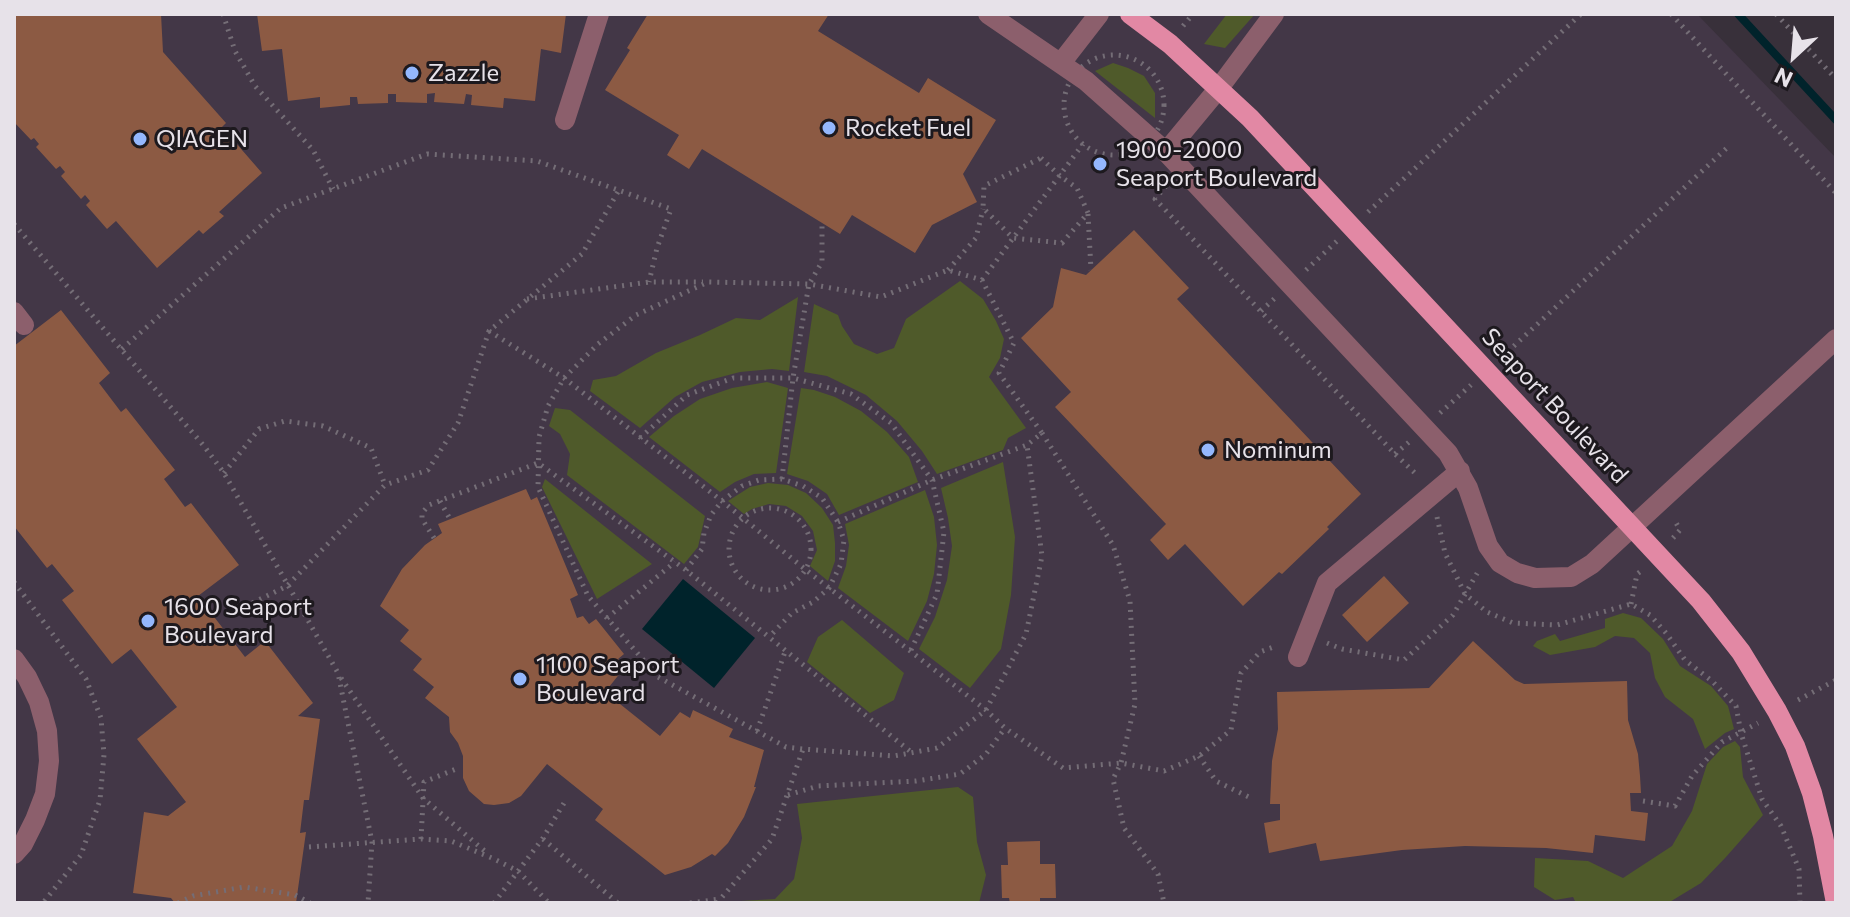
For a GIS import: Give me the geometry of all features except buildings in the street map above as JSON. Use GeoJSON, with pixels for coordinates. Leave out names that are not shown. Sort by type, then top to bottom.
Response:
{"type":"FeatureCollection","features":[{"type":"Feature","properties":{"kind":"main road","name":"Seaport Boulevard"},"geometry":{"type":"LineString","coordinates":[[1130,14],[1170,44],[1250,118],[1701,601],[1733,641],[1795,746],[1812,793],[1836,903]]}},
{"type":"Feature","properties":{"kind":"lane"},"geometry":{"type":"LineString","coordinates":[[565,120],[599,14]]}},
{"type":"Feature","properties":{"kind":"lane"},"geometry":{"type":"LineString","coordinates":[[988,14],[1061,63],[1111,102],[1166,152],[1291,284],[1448,453],[1468,488],[1488,546],[1500,563],[1517,573],[1535,578],[1571,577],[1592,564],[1836,339]]}},
{"type":"Feature","properties":{"kind":"lane"},"geometry":{"type":"LineString","coordinates":[[1061,63],[1099,14]]}},
{"type":"Feature","properties":{"kind":"lane"},"geometry":{"type":"LineString","coordinates":[[1166,152],[1274,14]]}},
{"type":"Feature","properties":{"kind":"lane"},"geometry":{"type":"LineString","coordinates":[[1298,657],[1327,583],[1460,471]]}},
{"type":"Feature","properties":{"kind":"lane"},"geometry":{"type":"LineString","coordinates":[[14,659],[39,702],[47,731],[49,761],[45,794],[23,844],[14,854]]}},
{"type":"Feature","properties":{"kind":"path"},"geometry":{"type":"LineString","coordinates":[[223,14],[235,51],[255,86],[313,150],[333,189]]}},
{"type":"Feature","properties":{"kind":"path"},"geometry":{"type":"LineString","coordinates":[[1261,311],[1581,14]]}},
{"type":"Feature","properties":{"kind":"path"},"geometry":{"type":"LineString","coordinates":[[1671,14],[1836,193]]}},
{"type":"Feature","properties":{"kind":"path"},"geometry":{"type":"LineString","coordinates":[[1776,14],[1836,79]]}},
{"type":"Feature","properties":{"kind":"path"},"geometry":{"type":"LineString","coordinates":[[982,280],[1083,144]]}},
{"type":"Feature","properties":{"kind":"path"},"geometry":{"type":"LineString","coordinates":[[1395,454],[1729,146]]}},
{"type":"Feature","properties":{"kind":"path"},"geometry":{"type":"LineString","coordinates":[[122,349],[281,208],[427,154],[537,161],[671,209],[649,282]]}},
{"type":"Feature","properties":{"kind":"path"},"geometry":{"type":"LineString","coordinates":[[526,299],[649,282],[809,284],[881,297],[948,270],[976,238],[984,186],[1041,158],[1077,188],[1088,213],[1091,270]]}},
{"type":"Feature","properties":{"kind":"path"},"geometry":{"type":"LineString","coordinates":[[1171,180],[1155,199],[1418,477],[1436,512],[1445,553],[1465,594],[1487,612],[1513,623],[1557,625],[1631,604],[1650,615],[1685,660],[1712,681],[1736,706],[1741,733],[1762,799],[1781,826],[1799,869],[1800,903]]}},
{"type":"Feature","properties":{"kind":"path"},"geometry":{"type":"LineString","coordinates":[[238,610],[287,586],[385,485],[428,470],[458,423],[489,331],[582,254],[619,190]]}},
{"type":"Feature","properties":{"kind":"path"},"geometry":{"type":"LineString","coordinates":[[983,208],[1013,238],[1062,243],[1088,213]]}},
{"type":"Feature","properties":{"kind":"path"},"geometry":{"type":"LineString","coordinates":[[782,479],[793,378],[809,284],[822,262],[822,221]]}},
{"type":"Feature","properties":{"kind":"path"},"geometry":{"type":"LineString","coordinates":[[14,224],[224,473],[338,673],[423,798],[492,858]]}},
{"type":"Feature","properties":{"kind":"path"},"geometry":{"type":"LineString","coordinates":[[948,270],[982,280],[1014,343],[999,373],[1042,433],[1113,545],[1130,601],[1135,704],[1121,763],[1113,779],[1124,828],[1158,874],[1164,903]]}},
{"type":"Feature","properties":{"kind":"path"},"geometry":{"type":"LineString","coordinates":[[708,282],[636,315],[598,344],[564,378],[548,406],[539,437],[538,487],[588,596],[658,677],[786,747],[894,756],[937,748],[986,710],[1026,634],[1042,556],[1027,445]]}},
{"type":"Feature","properties":{"kind":"path"},"geometry":{"type":"LineString","coordinates":[[489,331],[564,378],[1005,728],[1063,768],[1121,763]]}},
{"type":"Feature","properties":{"kind":"path"},"geometry":{"type":"LineString","coordinates":[[640,438],[687,395],[733,378],[793,378],[851,394],[891,423],[932,480],[944,532],[937,594],[910,652]]}},
{"type":"Feature","properties":{"kind":"path"},"geometry":{"type":"LineString","coordinates":[[224,473],[259,429],[285,421],[323,426],[371,448],[385,485]]}},
{"type":"Feature","properties":{"kind":"path"},"geometry":{"type":"LineString","coordinates":[[838,522],[932,480],[1027,445],[1042,433]]}},
{"type":"Feature","properties":{"kind":"path"},"geometry":{"type":"LineString","coordinates":[[434,538],[424,524],[422,513],[429,505],[538,463]]}},
{"type":"Feature","properties":{"kind":"path"},"geometry":{"type":"LineString","coordinates":[[538,463],[686,570],[912,752]]}},
{"type":"Feature","properties":{"kind":"path"},"geometry":{"type":"LineString","coordinates":[[686,570],[702,549],[711,515],[722,501],[742,486],[759,480],[782,479],[803,486],[822,498],[838,522],[844,540],[841,564],[829,588],[813,602],[792,613],[770,636]]}},
{"type":"Feature","properties":{"kind":"path"},"geometry":{"type":"LineString","coordinates":[[440,501],[450,519]]}},
{"type":"Feature","properties":{"kind":"path"},"geometry":{"type":"LineString","coordinates":[[767,508],[779,509],[801,522],[811,545],[806,570],[797,581],[784,588],[756,588],[734,570],[729,542],[743,518],[767,508]]}},
{"type":"Feature","properties":{"kind":"path"},"geometry":{"type":"LineString","coordinates":[[607,618],[675,562]]}},
{"type":"Feature","properties":{"kind":"path"},"geometry":{"type":"LineString","coordinates":[[14,582],[86,679],[101,718],[104,755],[100,800],[81,855],[43,903]]}},
{"type":"Feature","properties":{"kind":"path"},"geometry":{"type":"LineString","coordinates":[[757,731],[786,649]]}},
{"type":"Feature","properties":{"kind":"path"},"geometry":{"type":"LineString","coordinates":[[338,673],[372,842],[368,903]]}},
{"type":"Feature","properties":{"kind":"path"},"geometry":{"type":"LineString","coordinates":[[788,795],[818,786],[916,781],[960,774],[986,754],[1005,728]]}},
{"type":"Feature","properties":{"kind":"path"},"geometry":{"type":"LineString","coordinates":[[1643,801],[1675,806],[1692,776],[1712,753],[1722,742],[1741,733]]}},
{"type":"Feature","properties":{"kind":"path"},"geometry":{"type":"LineString","coordinates":[[690,903],[719,901],[772,839],[803,749]]}},
{"type":"Feature","properties":{"kind":"path"},"geometry":{"type":"LineString","coordinates":[[1199,756],[1216,781],[1253,799]]}},
{"type":"Feature","properties":{"kind":"path"},"geometry":{"type":"LineString","coordinates":[[421,839],[424,782],[456,769]]}},
{"type":"Feature","properties":{"kind":"path"},"geometry":{"type":"LineString","coordinates":[[494,903],[543,838],[567,798]]}},
{"type":"Feature","properties":{"kind":"path"},"geometry":{"type":"LineString","coordinates":[[543,838],[618,903]]}},
{"type":"Feature","properties":{"kind":"path"},"geometry":{"type":"LineString","coordinates":[[309,847],[421,839],[451,841],[518,871],[549,903]]}},
{"type":"Feature","properties":{"kind":"path"},"geometry":{"type":"LineString","coordinates":[[178,903],[193,896],[244,887],[295,895],[310,903]]}},
{"type":"Feature","properties":{"kind":"shaded area"},"geometry":{"type":"Polygon","coordinates":[[[14,14],[1697,14],[1836,158],[1836,903],[14,903],[14,14]]]}},
{"type":"Feature","properties":{"kind":"green space"},"geometry":{"type":"Polygon","coordinates":[[[1227,14],[1255,14],[1225,48],[1204,44],[1227,14]]]}},
{"type":"Feature","properties":{"kind":"green space"},"geometry":{"type":"Polygon","coordinates":[[[1113,63],[1144,76],[1155,93],[1155,118],[1095,71],[1113,63]]]}},
{"type":"Feature","properties":{"kind":"green space"},"geometry":{"type":"Polygon","coordinates":[[[960,281],[983,299],[996,321],[1004,339],[1000,358],[989,377],[1026,428],[1008,438],[1003,450],[937,474],[897,421],[866,395],[827,376],[804,372],[814,304],[838,315],[854,344],[877,354],[894,348],[906,319],[960,281]]]}},
{"type":"Feature","properties":{"kind":"green space"},"geometry":{"type":"Polygon","coordinates":[[[798,297],[789,371],[740,372],[702,382],[675,397],[640,428],[590,391],[593,380],[616,376],[656,353],[736,318],[760,320],[798,297]]]}},
{"type":"Feature","properties":{"kind":"green space"},"geometry":{"type":"Polygon","coordinates":[[[767,382],[788,388],[776,473],[754,474],[720,492],[649,437],[700,399],[732,388],[767,382]]]}},
{"type":"Feature","properties":{"kind":"green space"},"geometry":{"type":"Polygon","coordinates":[[[801,388],[835,397],[861,411],[887,432],[909,457],[918,482],[839,515],[827,494],[808,481],[787,474],[801,388]]]}},
{"type":"Feature","properties":{"kind":"green space"},"geometry":{"type":"Polygon","coordinates":[[[555,408],[570,410],[705,516],[698,547],[684,564],[567,475],[570,454],[560,434],[549,426],[555,408]]]}},
{"type":"Feature","properties":{"kind":"green space"},"geometry":{"type":"Polygon","coordinates":[[[1003,462],[1015,537],[1011,595],[1001,649],[970,688],[919,649],[935,617],[947,580],[952,546],[941,488],[1003,462]]]}},
{"type":"Feature","properties":{"kind":"green space"},"geometry":{"type":"Polygon","coordinates":[[[545,479],[652,564],[597,599],[542,487],[545,479]]]}},
{"type":"Feature","properties":{"kind":"green space"},"geometry":{"type":"Polygon","coordinates":[[[768,483],[788,485],[806,493],[822,508],[833,525],[835,561],[828,581],[810,566],[817,550],[813,531],[802,516],[786,506],[769,504],[744,514],[728,501],[750,487],[768,483]]]}},
{"type":"Feature","properties":{"kind":"green space"},"geometry":{"type":"Polygon","coordinates":[[[925,490],[934,517],[937,545],[934,574],[927,601],[908,641],[838,588],[849,545],[845,524],[925,490]]]}},
{"type":"Feature","properties":{"kind":"green space"},"geometry":{"type":"Polygon","coordinates":[[[1623,613],[1641,618],[1663,639],[1680,666],[1711,686],[1728,706],[1734,729],[1705,749],[1693,719],[1665,697],[1655,678],[1650,653],[1634,638],[1615,636],[1595,647],[1550,655],[1533,646],[1537,641],[1555,634],[1560,641],[1605,628],[1605,619],[1623,613]]]}},
{"type":"Feature","properties":{"kind":"green space"},"geometry":{"type":"Polygon","coordinates":[[[842,620],[904,673],[894,700],[870,713],[807,662],[818,637],[842,620]]]}},
{"type":"Feature","properties":{"kind":"green space"},"geometry":{"type":"Polygon","coordinates":[[[1735,741],[1740,747],[1743,777],[1763,815],[1701,883],[1668,903],[1576,903],[1573,897],[1555,900],[1534,887],[1535,858],[1588,861],[1623,878],[1672,846],[1692,811],[1707,764],[1723,747],[1735,741]]]}},
{"type":"Feature","properties":{"kind":"green space"},"geometry":{"type":"Polygon","coordinates":[[[958,787],[973,797],[977,842],[986,875],[979,903],[741,903],[775,899],[794,879],[802,838],[797,804],[958,787]]]}},
{"type":"Feature","properties":{"kind":"water"},"geometry":{"type":"Polygon","coordinates":[[[683,579],[755,638],[714,688],[642,629],[683,579]]]}},
{"type":"Feature","properties":{"kind":"waterway"},"geometry":{"type":"LineString","coordinates":[[1738,14],[1836,120]]}},
{"type":"Feature","properties":{"kind":"place","name":"Zazzle"},"geometry":{"type":"Point","coordinates":[412,73]}},
{"type":"Feature","properties":{"kind":"place","name":"Rocket Fuel"},"geometry":{"type":"Point","coordinates":[829,128]}},
{"type":"Feature","properties":{"kind":"place","name":"QIAGEN"},"geometry":{"type":"Point","coordinates":[140,139]}},
{"type":"Feature","properties":{"kind":"place","name":"1900-2000 Seaport Boulevard"},"geometry":{"type":"Point","coordinates":[1100,164]}},
{"type":"Feature","properties":{"kind":"place","name":"Nominum"},"geometry":{"type":"Point","coordinates":[1208,450]}},
{"type":"Feature","properties":{"kind":"place","name":"1600 Seaport Boulevard"},"geometry":{"type":"Point","coordinates":[148,621]}},
{"type":"Feature","properties":{"kind":"place","name":"1100 Seaport Boulevard"},"geometry":{"type":"Point","coordinates":[520,679]}}]}
